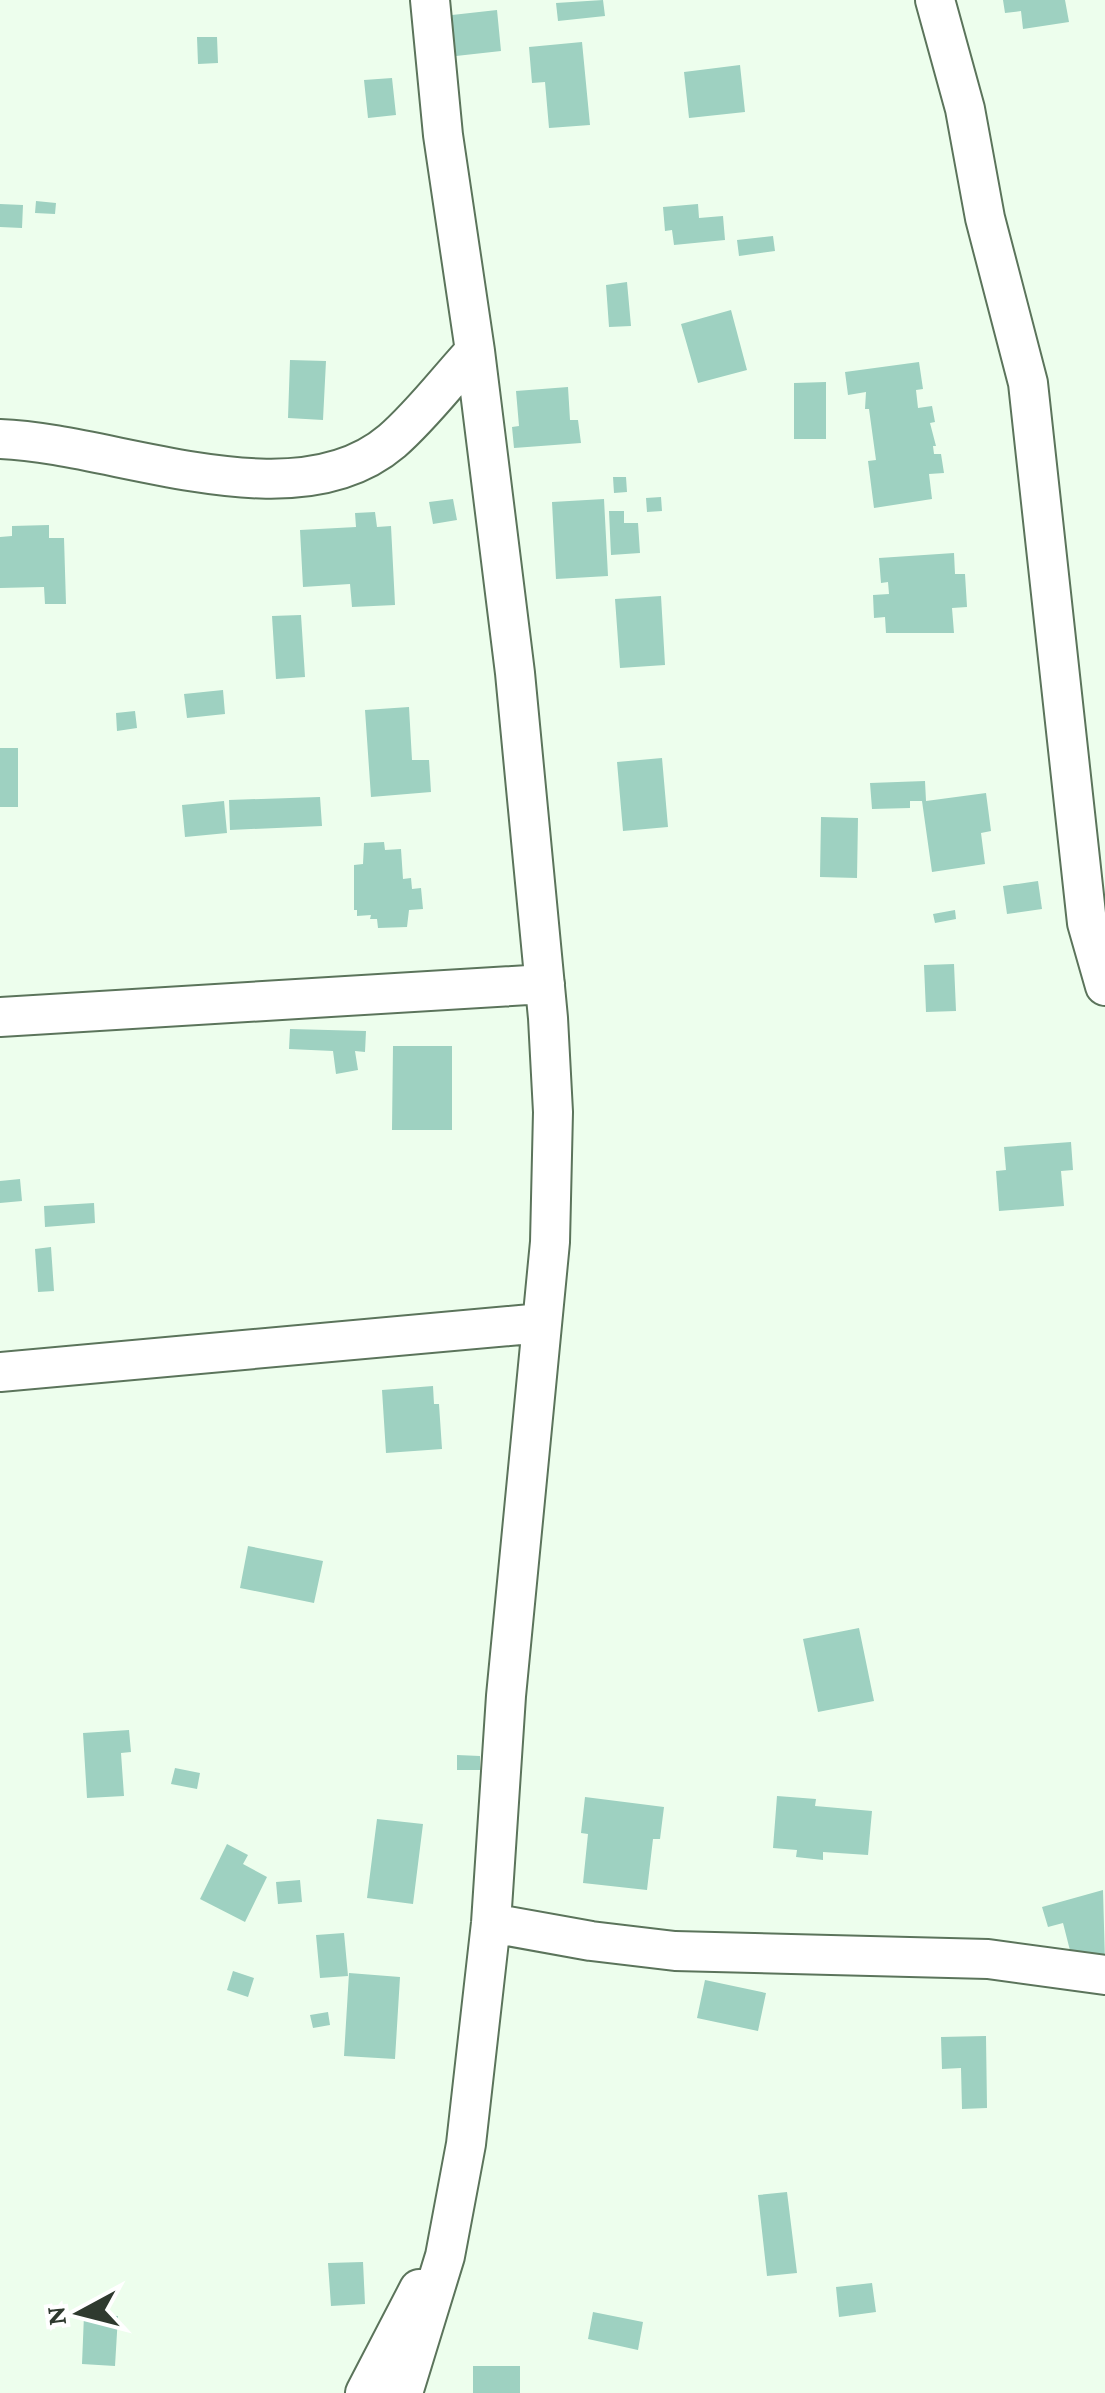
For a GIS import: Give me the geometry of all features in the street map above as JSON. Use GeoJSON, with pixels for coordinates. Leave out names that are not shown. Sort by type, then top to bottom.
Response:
{"type":"FeatureCollection","features":[{"type":"Feature","properties":{"kind":"street"},"geometry":{"type":"LineString","coordinates":[[403,2393],[446,2256],[466,2144],[491,1923],[506,1696],[550,1242],[552,1112],[545,984],[515,672],[444,136],[430,0]]}},
{"type":"Feature","properties":{"kind":"street"},"geometry":{"type":"LineString","coordinates":[[935,0],[965,109],[985,218],[1028,384],[1087,922],[1105,986]]}},
{"type":"Feature","properties":{"kind":"street"},"geometry":{"type":"LineString","coordinates":[[0,439],[38,440],[224,478],[290,478],[333,473],[362,461],[392,441],[475,351]]}},
{"type":"Feature","properties":{"kind":"street"},"geometry":{"type":"LineString","coordinates":[[0,1018],[545,984]]}},
{"type":"Feature","properties":{"kind":"street"},"geometry":{"type":"LineString","coordinates":[[0,1372],[542,1323]]}},
{"type":"Feature","properties":{"kind":"street"},"geometry":{"type":"LineString","coordinates":[[491,1923],[675,1951],[988,1959],[1105,1975]]}},
{"type":"Feature","properties":{"kind":"street"},"geometry":{"type":"LineString","coordinates":[[364,2393],[415,2295],[446,2256]]}},
{"type":"Feature","properties":{"kind":"building"},"geometry":{"type":"Polygon","coordinates":[[[603,0],[605,16],[558,21],[556,3],[603,0]]]}},
{"type":"Feature","properties":{"kind":"building"},"geometry":{"type":"Polygon","coordinates":[[[1003,0],[1065,0],[1069,22],[1023,29],[1021,11],[1005,13],[1003,0]]]}},
{"type":"Feature","properties":{"kind":"building"},"geometry":{"type":"Polygon","coordinates":[[[497,10],[501,51],[447,57],[443,16],[497,10]]]}},
{"type":"Feature","properties":{"kind":"building"},"geometry":{"type":"Polygon","coordinates":[[[197,37],[217,37],[218,63],[198,64],[197,37]]]}},
{"type":"Feature","properties":{"kind":"building"},"geometry":{"type":"Polygon","coordinates":[[[582,42],[590,125],[549,128],[545,82],[532,83],[529,47],[582,42]]]}},
{"type":"Feature","properties":{"kind":"building"},"geometry":{"type":"Polygon","coordinates":[[[740,65],[745,112],[689,118],[684,72],[740,65]]]}},
{"type":"Feature","properties":{"kind":"building"},"geometry":{"type":"Polygon","coordinates":[[[392,78],[396,115],[368,118],[364,80],[392,78]]]}},
{"type":"Feature","properties":{"kind":"building"},"geometry":{"type":"Polygon","coordinates":[[[36,201],[56,203],[55,214],[35,213],[36,201]]]}},
{"type":"Feature","properties":{"kind":"building"},"geometry":{"type":"Polygon","coordinates":[[[0,204],[23,205],[22,228],[0,227],[0,204]]]}},
{"type":"Feature","properties":{"kind":"building"},"geometry":{"type":"Polygon","coordinates":[[[698,204],[699,218],[723,216],[725,240],[674,245],[672,230],[665,231],[663,207],[698,204]]]}},
{"type":"Feature","properties":{"kind":"building"},"geometry":{"type":"Polygon","coordinates":[[[773,236],[775,251],[739,256],[737,240],[773,236]]]}},
{"type":"Feature","properties":{"kind":"building"},"geometry":{"type":"Polygon","coordinates":[[[627,282],[631,326],[609,327],[606,285],[627,282]]]}},
{"type":"Feature","properties":{"kind":"building"},"geometry":{"type":"Polygon","coordinates":[[[731,310],[747,370],[698,383],[681,324],[731,310]]]}},
{"type":"Feature","properties":{"kind":"building"},"geometry":{"type":"Polygon","coordinates":[[[290,360],[326,361],[323,420],[288,418],[290,360]]]}},
{"type":"Feature","properties":{"kind":"building"},"geometry":{"type":"Polygon","coordinates":[[[919,362],[923,389],[916,390],[918,408],[932,406],[934,454],[941,454],[944,473],[929,474],[932,499],[874,508],[868,461],[876,460],[869,409],[865,409],[866,392],[848,395],[845,372],[919,362]]]}},
{"type":"Feature","properties":{"kind":"building"},"geometry":{"type":"Polygon","coordinates":[[[826,382],[826,439],[794,439],[794,383],[826,382]]]}},
{"type":"Feature","properties":{"kind":"building"},"geometry":{"type":"Polygon","coordinates":[[[568,387],[570,420],[578,420],[581,443],[514,448],[512,427],[519,426],[516,391],[568,387]]]}},
{"type":"Feature","properties":{"kind":"building"},"geometry":{"type":"Polygon","coordinates":[[[613,477],[626,477],[627,492],[614,493],[613,477]]]}},
{"type":"Feature","properties":{"kind":"building"},"geometry":{"type":"Polygon","coordinates":[[[661,497],[662,511],[647,512],[646,498],[661,497]]]}},
{"type":"Feature","properties":{"kind":"building"},"geometry":{"type":"Polygon","coordinates":[[[453,499],[457,520],[433,524],[429,502],[453,499]]]}},
{"type":"Feature","properties":{"kind":"building"},"geometry":{"type":"Polygon","coordinates":[[[604,499],[608,576],[556,579],[552,502],[604,499]]]}},
{"type":"Feature","properties":{"kind":"building"},"geometry":{"type":"Polygon","coordinates":[[[609,511],[624,511],[624,523],[638,523],[640,553],[611,555],[609,511]]]}},
{"type":"Feature","properties":{"kind":"building"},"geometry":{"type":"Polygon","coordinates":[[[375,512],[377,527],[391,526],[395,605],[352,607],[350,584],[303,587],[300,530],[356,527],[355,513],[375,512]]]}},
{"type":"Feature","properties":{"kind":"building"},"geometry":{"type":"Polygon","coordinates":[[[49,525],[49,538],[64,538],[66,604],[45,604],[44,587],[0,588],[0,537],[12,536],[12,526],[49,525]]]}},
{"type":"Feature","properties":{"kind":"building"},"geometry":{"type":"Polygon","coordinates":[[[954,553],[955,574],[965,574],[967,607],[952,608],[954,633],[886,633],[885,617],[874,618],[873,595],[889,594],[888,582],[881,583],[879,558],[954,553]]]}},
{"type":"Feature","properties":{"kind":"building"},"geometry":{"type":"Polygon","coordinates":[[[661,596],[665,665],[620,668],[615,599],[661,596]]]}},
{"type":"Feature","properties":{"kind":"building"},"geometry":{"type":"Polygon","coordinates":[[[301,615],[305,677],[276,679],[272,616],[301,615]]]}},
{"type":"Feature","properties":{"kind":"building"},"geometry":{"type":"Polygon","coordinates":[[[223,690],[225,714],[187,718],[184,694],[223,690]]]}},
{"type":"Feature","properties":{"kind":"building"},"geometry":{"type":"Polygon","coordinates":[[[409,707],[412,760],[429,760],[431,792],[371,797],[365,710],[409,707]]]}},
{"type":"Feature","properties":{"kind":"building"},"geometry":{"type":"Polygon","coordinates":[[[135,711],[137,728],[117,731],[116,713],[135,711]]]}},
{"type":"Feature","properties":{"kind":"building"},"geometry":{"type":"Polygon","coordinates":[[[0,748],[18,748],[18,807],[0,807],[0,748]]]}},
{"type":"Feature","properties":{"kind":"building"},"geometry":{"type":"Polygon","coordinates":[[[662,758],[668,827],[623,831],[617,762],[662,758]]]}},
{"type":"Feature","properties":{"kind":"building"},"geometry":{"type":"Polygon","coordinates":[[[925,781],[926,801],[986,793],[991,831],[981,833],[985,864],[932,872],[922,801],[910,801],[910,808],[872,809],[870,783],[925,781]]]}},
{"type":"Feature","properties":{"kind":"building"},"geometry":{"type":"Polygon","coordinates":[[[320,797],[322,826],[230,830],[229,800],[320,797]]]}},
{"type":"Feature","properties":{"kind":"building"},"geometry":{"type":"Polygon","coordinates":[[[224,801],[227,833],[185,837],[182,805],[224,801]]]}},
{"type":"Feature","properties":{"kind":"building"},"geometry":{"type":"Polygon","coordinates":[[[821,817],[858,818],[857,878],[820,877],[821,817]]]}},
{"type":"Feature","properties":{"kind":"building"},"geometry":{"type":"Polygon","coordinates":[[[384,842],[385,850],[401,849],[403,879],[411,878],[412,889],[421,888],[423,909],[409,910],[407,927],[378,928],[377,919],[370,919],[371,915],[357,916],[354,910],[354,865],[363,864],[364,843],[384,842]]]}},
{"type":"Feature","properties":{"kind":"building"},"geometry":{"type":"Polygon","coordinates":[[[1038,881],[1042,909],[1007,914],[1003,886],[1038,881]]]}},
{"type":"Feature","properties":{"kind":"building"},"geometry":{"type":"Polygon","coordinates":[[[955,910],[956,919],[935,923],[933,914],[955,910]]]}},
{"type":"Feature","properties":{"kind":"building"},"geometry":{"type":"Polygon","coordinates":[[[954,964],[956,1011],[926,1012],[924,965],[954,964]]]}},
{"type":"Feature","properties":{"kind":"building"},"geometry":{"type":"Polygon","coordinates":[[[290,1029],[366,1031],[365,1052],[355,1051],[358,1070],[336,1074],[333,1051],[289,1049],[290,1029]]]}},
{"type":"Feature","properties":{"kind":"building"},"geometry":{"type":"Polygon","coordinates":[[[393,1046],[452,1046],[452,1130],[392,1130],[393,1046]]]}},
{"type":"Feature","properties":{"kind":"building"},"geometry":{"type":"Polygon","coordinates":[[[1071,1142],[1073,1170],[1061,1171],[1064,1206],[999,1211],[996,1171],[1006,1170],[1004,1147],[1071,1142]]]}},
{"type":"Feature","properties":{"kind":"building"},"geometry":{"type":"Polygon","coordinates":[[[20,1179],[22,1201],[0,1203],[0,1181],[20,1179]]]}},
{"type":"Feature","properties":{"kind":"building"},"geometry":{"type":"Polygon","coordinates":[[[94,1203],[95,1223],[45,1227],[44,1206],[94,1203]]]}},
{"type":"Feature","properties":{"kind":"building"},"geometry":{"type":"Polygon","coordinates":[[[51,1247],[54,1291],[38,1292],[35,1249],[51,1247]]]}},
{"type":"Feature","properties":{"kind":"building"},"geometry":{"type":"Polygon","coordinates":[[[433,1386],[434,1404],[439,1404],[442,1449],[386,1453],[382,1390],[433,1386]]]}},
{"type":"Feature","properties":{"kind":"building"},"geometry":{"type":"Polygon","coordinates":[[[248,1546],[323,1561],[314,1603],[240,1588],[248,1546]]]}},
{"type":"Feature","properties":{"kind":"building"},"geometry":{"type":"Polygon","coordinates":[[[859,1628],[874,1701],[818,1712],[803,1639],[859,1628]]]}},
{"type":"Feature","properties":{"kind":"building"},"geometry":{"type":"Polygon","coordinates":[[[129,1730],[131,1752],[121,1753],[124,1796],[87,1798],[83,1733],[129,1730]]]}},
{"type":"Feature","properties":{"kind":"building"},"geometry":{"type":"Polygon","coordinates":[[[457,1755],[480,1756],[480,1770],[457,1770],[457,1755]]]}},
{"type":"Feature","properties":{"kind":"building"},"geometry":{"type":"Polygon","coordinates":[[[175,1768],[200,1773],[197,1789],[171,1784],[175,1768]]]}},
{"type":"Feature","properties":{"kind":"building"},"geometry":{"type":"Polygon","coordinates":[[[777,1796],[816,1799],[815,1806],[872,1811],[868,1855],[823,1852],[823,1860],[796,1857],[797,1850],[773,1848],[777,1796]]]}},
{"type":"Feature","properties":{"kind":"building"},"geometry":{"type":"Polygon","coordinates":[[[585,1797],[664,1807],[660,1839],[653,1839],[647,1890],[583,1883],[588,1834],[581,1833],[585,1797]]]}},
{"type":"Feature","properties":{"kind":"building"},"geometry":{"type":"Polygon","coordinates":[[[377,1819],[423,1824],[413,1904],[367,1898],[377,1819]]]}},
{"type":"Feature","properties":{"kind":"building"},"geometry":{"type":"Polygon","coordinates":[[[227,1844],[248,1855],[243,1864],[267,1877],[245,1922],[200,1899],[227,1844]]]}},
{"type":"Feature","properties":{"kind":"building"},"geometry":{"type":"Polygon","coordinates":[[[300,1880],[302,1902],[278,1904],[276,1882],[300,1880]]]}},
{"type":"Feature","properties":{"kind":"building"},"geometry":{"type":"Polygon","coordinates":[[[1103,1890],[1105,1962],[1075,1970],[1063,1923],[1048,1927],[1042,1907],[1103,1890]]]}},
{"type":"Feature","properties":{"kind":"building"},"geometry":{"type":"Polygon","coordinates":[[[344,1933],[348,1976],[320,1978],[316,1935],[344,1933]]]}},
{"type":"Feature","properties":{"kind":"building"},"geometry":{"type":"Polygon","coordinates":[[[233,1971],[254,1978],[248,1997],[227,1990],[233,1971]]]}},
{"type":"Feature","properties":{"kind":"building"},"geometry":{"type":"Polygon","coordinates":[[[349,1973],[400,1977],[395,2059],[344,2056],[349,1973]]]}},
{"type":"Feature","properties":{"kind":"building"},"geometry":{"type":"Polygon","coordinates":[[[705,1980],[766,1993],[758,2031],[697,2018],[705,1980]]]}},
{"type":"Feature","properties":{"kind":"building"},"geometry":{"type":"Polygon","coordinates":[[[328,2012],[330,2025],[313,2028],[310,2015],[328,2012]]]}},
{"type":"Feature","properties":{"kind":"building"},"geometry":{"type":"Polygon","coordinates":[[[986,2036],[987,2108],[962,2109],[961,2068],[942,2069],[941,2037],[986,2036]]]}},
{"type":"Feature","properties":{"kind":"building"},"geometry":{"type":"Polygon","coordinates":[[[787,2192],[797,2273],[767,2276],[758,2195],[787,2192]]]}},
{"type":"Feature","properties":{"kind":"building"},"geometry":{"type":"Polygon","coordinates":[[[363,2262],[365,2304],[331,2306],[328,2263],[363,2262]]]}},
{"type":"Feature","properties":{"kind":"building"},"geometry":{"type":"Polygon","coordinates":[[[872,2283],[876,2312],[839,2317],[836,2287],[872,2283]]]}},
{"type":"Feature","properties":{"kind":"building"},"geometry":{"type":"Polygon","coordinates":[[[593,2312],[643,2322],[638,2350],[588,2339],[593,2312]]]}},
{"type":"Feature","properties":{"kind":"building"},"geometry":{"type":"Polygon","coordinates":[[[84,2315],[118,2316],[115,2366],[82,2364],[84,2315]]]}},
{"type":"Feature","properties":{"kind":"building"},"geometry":{"type":"Polygon","coordinates":[[[473,2366],[520,2366],[520,2393],[473,2393],[473,2366]]]}}]}
